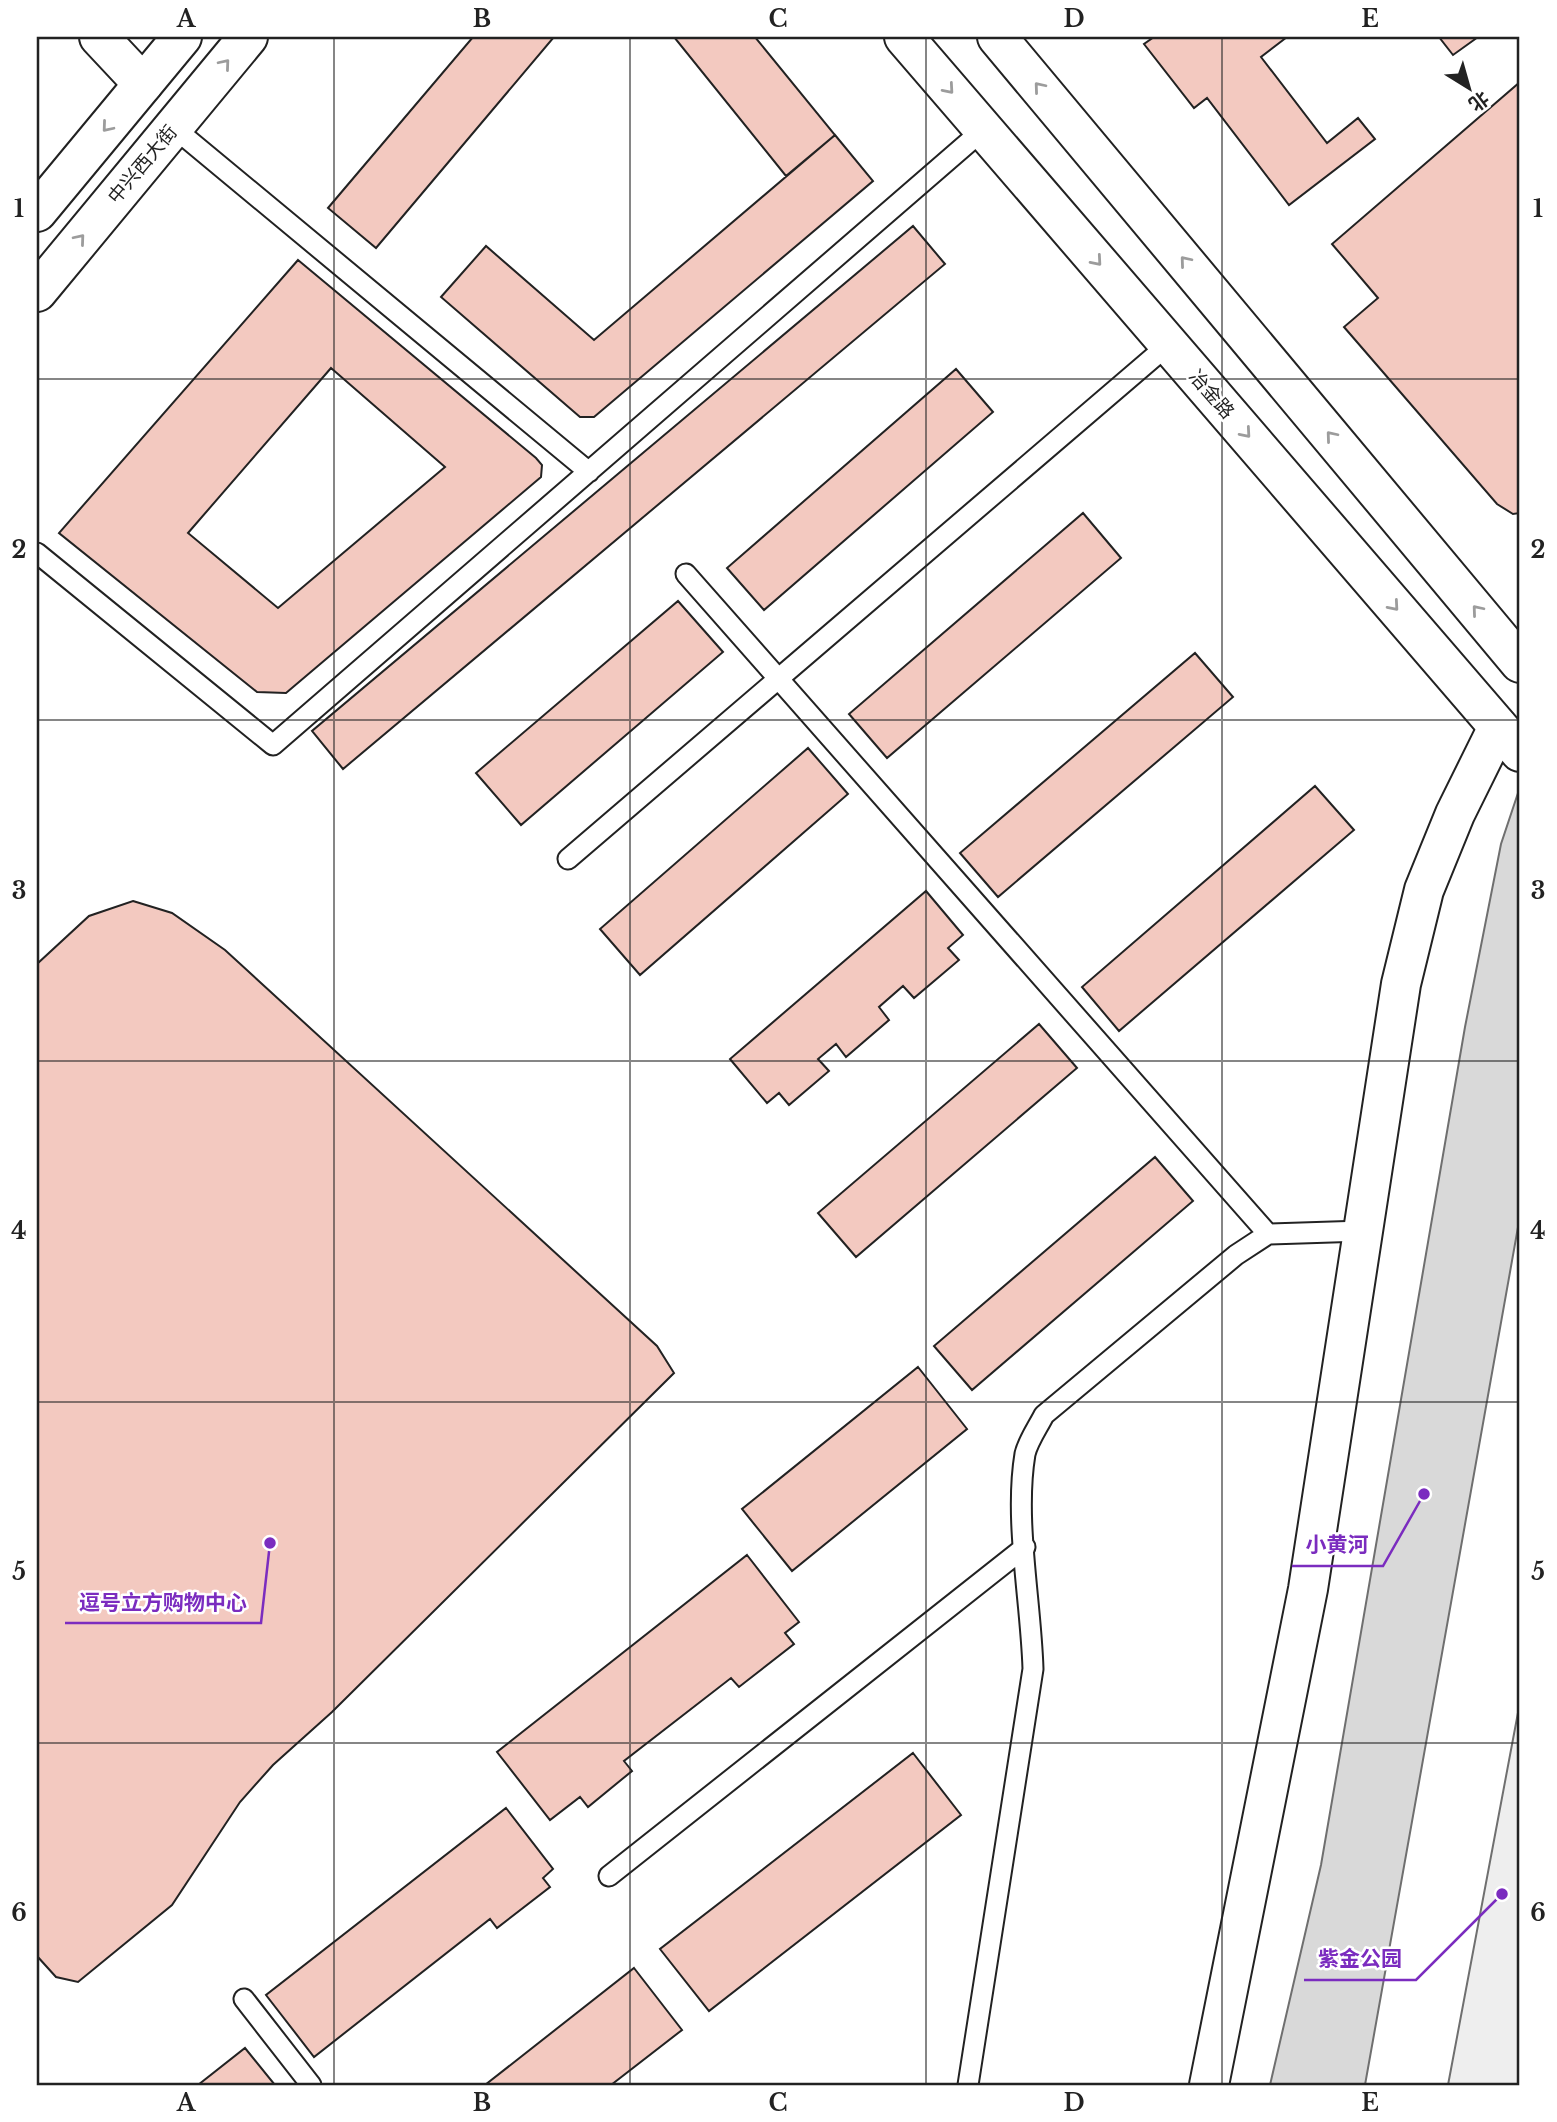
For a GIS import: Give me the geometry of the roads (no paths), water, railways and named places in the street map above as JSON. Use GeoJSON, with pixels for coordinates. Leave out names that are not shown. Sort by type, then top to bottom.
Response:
{"type":"FeatureCollection","features":[{"type":"Feature","properties":{"kind":"street"},"geometry":{"type":"LineString","coordinates":[[99,37],[143,84]]}},
{"type":"Feature","properties":{"kind":"street"},"geometry":{"type":"LineString","coordinates":[[37,212],[182,37]]}},
{"type":"Feature","properties":{"kind":"street","name":"中兴西大街"},"geometry":{"type":"LineString","coordinates":[[37,292],[248,37]]}},
{"type":"Feature","properties":{"kind":"street","name":"冶金路"},"geometry":{"type":"LineString","coordinates":[[904,37],[1509,739]]}},
{"type":"Feature","properties":{"kind":"street"},"geometry":{"type":"LineString","coordinates":[[997,37],[1517,651]]}},
{"type":"Feature","properties":{"kind":"street"},"geometry":{"type":"LineString","coordinates":[[1209,2085],[1308,1589],[1401,984],[1424,890],[1455,814],[1509,739]]}},
{"type":"Feature","properties":{"kind":"lane"},"geometry":{"type":"LineString","coordinates":[[173,127],[589,471]]}},
{"type":"Feature","properties":{"kind":"lane"},"geometry":{"type":"LineString","coordinates":[[37,553],[273,745],[984,129]]}},
{"type":"Feature","properties":{"kind":"lane"},"geometry":{"type":"LineString","coordinates":[[568,859],[1169,344]]}},
{"type":"Feature","properties":{"kind":"lane"},"geometry":{"type":"LineString","coordinates":[[686,574],[1268,1234]]}},
{"type":"Feature","properties":{"kind":"lane"},"geometry":{"type":"LineString","coordinates":[[968,2085],[1033,1669],[1021,1516],[1026,1451],[1044,1415],[1236,1255],[1268,1234],[1363,1231]]}},
{"type":"Feature","properties":{"kind":"lane"},"geometry":{"type":"LineString","coordinates":[[609,1875],[1025,1547]]}},
{"type":"Feature","properties":{"kind":"lane"},"geometry":{"type":"LineString","coordinates":[[244,1999],[311,2085]]}},
{"type":"Feature","properties":{"kind":"place","name":"小黄河"},"geometry":{"type":"Point","coordinates":[1424,1494]}},
{"type":"Feature","properties":{"kind":"place","name":"逗号立方购物中心"},"geometry":{"type":"Point","coordinates":[270,1543]}},
{"type":"Feature","properties":{"kind":"place","name":"紫金公园"},"geometry":{"type":"Point","coordinates":[1502,1894]}}]}
